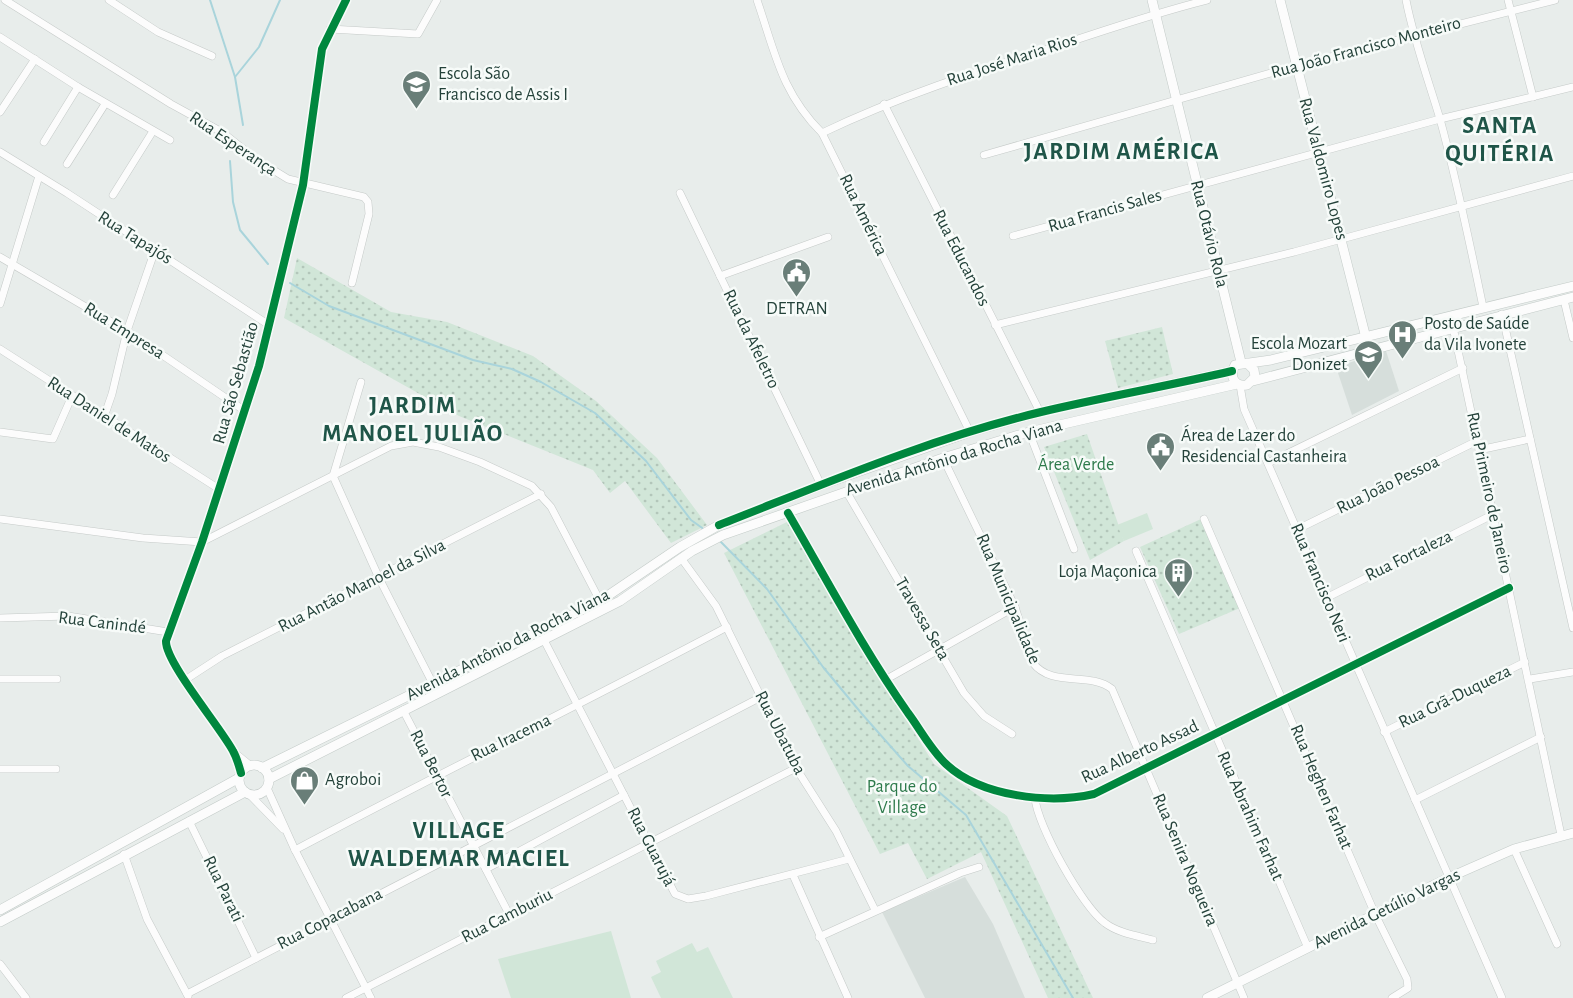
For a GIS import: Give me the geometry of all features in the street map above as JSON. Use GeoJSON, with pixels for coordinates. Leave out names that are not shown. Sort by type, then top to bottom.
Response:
{"type":"FeatureCollection","features":[{"type":"Feature","properties":{"kind":"main road","name":"Rua Otávio Rola"},"geometry":{"type":"LineString","coordinates":[[1152,0],[1197,185],[1244,362]]}},
{"type":"Feature","properties":{"kind":"main road","name":"Rua Valdomiro Lopes"},"geometry":{"type":"LineString","coordinates":[[1280,0],[1365,338]]}},
{"type":"Feature","properties":{"kind":"main road"},"geometry":{"type":"LineString","coordinates":[[1568,299],[1453,327],[1253,381],[1247,385],[1238,384],[1232,372],[1235,365],[1244,362],[1271,360],[1573,286]]}},
{"type":"Feature","properties":{"kind":"main road"},"geometry":{"type":"LineString","coordinates":[[1244,362],[1254,370],[1253,381]]}},
{"type":"Feature","properties":{"kind":"main road","name":"Avenida Antônio da Rocha Viana"},"geometry":{"type":"LineString","coordinates":[[262,768],[600,601],[690,547],[719,525],[821,485],[970,432],[1040,412],[1232,372]]}},
{"type":"Feature","properties":{"kind":"main road","name":"Avenida Antônio da Rocha Viana"},"geometry":{"type":"LineString","coordinates":[[268,783],[404,710],[620,601],[681,558],[690,547],[846,491],[1029,432],[1238,384]]}},
{"type":"Feature","properties":{"kind":"main road"},"geometry":{"type":"LineString","coordinates":[[0,910],[240,776],[251,766],[262,768],[268,783],[260,794],[247,793],[189,821],[0,922]]}},
{"type":"Feature","properties":{"kind":"main road"},"geometry":{"type":"LineString","coordinates":[[240,776],[247,793]]}},
{"type":"Feature","properties":{"kind":"main road","name":"Avenida Getúlio Vargas"},"geometry":{"type":"LineString","coordinates":[[1207,998],[1448,878],[1514,849],[1573,833]]}},
{"type":"Feature","properties":{"kind":"street","name":"Rua Esperança"},"geometry":{"type":"LineString","coordinates":[[5,0],[171,104],[222,132],[273,171],[303,185],[359,195],[368,202],[368,221],[351,283]]}},
{"type":"Feature","properties":{"kind":"street"},"geometry":{"type":"LineString","coordinates":[[109,0],[158,32],[212,56]]}},
{"type":"Feature","properties":{"kind":"street","name":"Rua São Sebastião"},"geometry":{"type":"LineString","coordinates":[[168,632],[202,542],[245,411],[269,325],[303,185],[317,66],[330,29],[346,0]]}},
{"type":"Feature","properties":{"kind":"street"},"geometry":{"type":"LineString","coordinates":[[330,29],[418,34],[437,0]]}},
{"type":"Feature","properties":{"kind":"street","name":"Rua América"},"geometry":{"type":"LineString","coordinates":[[757,0],[781,78],[790,96],[822,133],[970,432]]}},
{"type":"Feature","properties":{"kind":"street","name":"Rua José Maria Rios"},"geometry":{"type":"LineString","coordinates":[[822,133],[884,104],[1155,13],[1207,0]]}},
{"type":"Feature","properties":{"kind":"street"},"geometry":{"type":"LineString","coordinates":[[1406,0],[1413,36],[1440,119],[1483,307]]}},
{"type":"Feature","properties":{"kind":"street"},"geometry":{"type":"LineString","coordinates":[[1509,0],[1533,97]]}},
{"type":"Feature","properties":{"kind":"street","name":"Rua João Francisco Monteiro"},"geometry":{"type":"LineString","coordinates":[[984,154],[1295,66],[1555,0]]}},
{"type":"Feature","properties":{"kind":"street"},"geometry":{"type":"LineString","coordinates":[[0,37],[105,104],[170,140]]}},
{"type":"Feature","properties":{"kind":"street"},"geometry":{"type":"LineString","coordinates":[[0,112],[35,59]]}},
{"type":"Feature","properties":{"kind":"street"},"geometry":{"type":"LineString","coordinates":[[44,142],[78,87]]}},
{"type":"Feature","properties":{"kind":"street","name":"Rua Francis Sales"},"geometry":{"type":"LineString","coordinates":[[1013,236],[1440,119],[1573,87]]}},
{"type":"Feature","properties":{"kind":"street"},"geometry":{"type":"LineString","coordinates":[[67,164],[105,104]]}},
{"type":"Feature","properties":{"kind":"street","name":"Rua Educandos"},"geometry":{"type":"LineString","coordinates":[[884,104],[1040,412]]}},
{"type":"Feature","properties":{"kind":"street"},"geometry":{"type":"LineString","coordinates":[[113,195],[153,131]]}},
{"type":"Feature","properties":{"kind":"street","name":"Rua Tapajós"},"geometry":{"type":"LineString","coordinates":[[0,152],[269,325]]}},
{"type":"Feature","properties":{"kind":"street"},"geometry":{"type":"LineString","coordinates":[[0,304],[39,176]]}},
{"type":"Feature","properties":{"kind":"street"},"geometry":{"type":"LineString","coordinates":[[995,325],[1341,239],[1573,176]]}},
{"type":"Feature","properties":{"kind":"street","name":"Rua da Afeletro"},"geometry":{"type":"LineString","coordinates":[[680,193],[821,485]]}},
{"type":"Feature","properties":{"kind":"street"},"geometry":{"type":"LineString","coordinates":[[720,276],[828,237]]}},
{"type":"Feature","properties":{"kind":"street"},"geometry":{"type":"LineString","coordinates":[[104,417],[127,331],[155,250]]}},
{"type":"Feature","properties":{"kind":"street","name":"Rua Empresa"},"geometry":{"type":"LineString","coordinates":[[0,257],[127,331],[245,411]]}},
{"type":"Feature","properties":{"kind":"street"},"geometry":{"type":"LineString","coordinates":[[1568,299],[1573,338]]}},
{"type":"Feature","properties":{"kind":"street"},"geometry":{"type":"LineString","coordinates":[[1502,314],[1573,628]]}},
{"type":"Feature","properties":{"kind":"street","name":"Rua Primeiro de Janeiro"},"geometry":{"type":"LineString","coordinates":[[1453,327],[1492,515],[1530,679],[1560,835]]}},
{"type":"Feature","properties":{"kind":"street","name":"Rua Daniel de Matos"},"geometry":{"type":"LineString","coordinates":[[0,350],[219,489]]}},
{"type":"Feature","properties":{"kind":"street"},"geometry":{"type":"LineString","coordinates":[[1268,463],[1463,368]]}},
{"type":"Feature","properties":{"kind":"street"},"geometry":{"type":"LineString","coordinates":[[361,382],[333,476],[379,578],[433,684]]}},
{"type":"Feature","properties":{"kind":"street","name":"Rua Francisco Neri"},"geometry":{"type":"LineString","coordinates":[[1238,384],[1244,409],[1502,998]]}},
{"type":"Feature","properties":{"kind":"street"},"geometry":{"type":"LineString","coordinates":[[0,432],[53,439],[72,396]]}},
{"type":"Feature","properties":{"kind":"street"},"geometry":{"type":"LineString","coordinates":[[1029,432],[1074,549]]}},
{"type":"Feature","properties":{"kind":"street"},"geometry":{"type":"LineString","coordinates":[[1479,450],[1530,439]]}},
{"type":"Feature","properties":{"kind":"street","name":"Rua João Pessoa"},"geometry":{"type":"LineString","coordinates":[[1298,529],[1478,441]]}},
{"type":"Feature","properties":{"kind":"street"},"geometry":{"type":"LineString","coordinates":[[0,519],[143,538],[202,542],[391,446],[420,442],[508,474],[527,483],[541,494],[563,527],[600,601]]}},
{"type":"Feature","properties":{"kind":"street","name":"Rua Municipalidade"},"geometry":{"type":"LineString","coordinates":[[944,458],[1015,607],[1030,658],[1038,670],[1051,676],[1101,682],[1112,690]]}},
{"type":"Feature","properties":{"kind":"street","name":"Travessa Seta"},"geometry":{"type":"LineString","coordinates":[[846,491],[975,708],[993,723],[1012,734]]}},
{"type":"Feature","properties":{"kind":"street","name":"Rua Antão Manoel da Silva"},"geometry":{"type":"LineString","coordinates":[[185,680],[222,656],[541,494]]}},
{"type":"Feature","properties":{"kind":"street","name":"Rua Alberto Assad"},"geometry":{"type":"LineString","coordinates":[[788,513],[885,680],[946,764],[981,783],[1035,798],[1072,799],[1094,794],[1509,588]]}},
{"type":"Feature","properties":{"kind":"street","name":"Rua Fortaleza"},"geometry":{"type":"LineString","coordinates":[[1326,597],[1492,515]]}},
{"type":"Feature","properties":{"kind":"street","name":"Rua Heghen Farhat"},"geometry":{"type":"LineString","coordinates":[[1204,519],[1284,699],[1375,914],[1407,979],[1408,988],[1392,998]]}},
{"type":"Feature","properties":{"kind":"street","name":"Rua Abrahim Farhat"},"geometry":{"type":"LineString","coordinates":[[1136,551],[1308,948]]}},
{"type":"Feature","properties":{"kind":"street","name":"Rua Ubatuba"},"geometry":{"type":"LineString","coordinates":[[681,558],[716,606],[796,768],[836,831],[875,910]]}},
{"type":"Feature","properties":{"kind":"street"},"geometry":{"type":"LineString","coordinates":[[1565,592],[1573,591]]}},
{"type":"Feature","properties":{"kind":"street"},"geometry":{"type":"LineString","coordinates":[[885,680],[1015,607]]}},
{"type":"Feature","properties":{"kind":"street","name":"Rua Canindé"},"geometry":{"type":"LineString","coordinates":[[0,618],[68,616],[168,632]]}},
{"type":"Feature","properties":{"kind":"street","name":"Rua Iracema"},"geometry":{"type":"LineString","coordinates":[[294,850],[436,774],[578,706],[727,627]]}},
{"type":"Feature","properties":{"kind":"street"},"geometry":{"type":"LineString","coordinates":[[168,632],[167,651],[235,753],[251,766]]}},
{"type":"Feature","properties":{"kind":"street","name":"Rua Guarujá"},"geometry":{"type":"LineString","coordinates":[[544,640],[670,886],[681,898],[706,896],[849,859]]}},
{"type":"Feature","properties":{"kind":"street","name":"Rua Grã-Duqueza"},"geometry":{"type":"LineString","coordinates":[[1384,732],[1525,662]]}},
{"type":"Feature","properties":{"kind":"street"},"geometry":{"type":"LineString","coordinates":[[1530,679],[1573,672]]}},
{"type":"Feature","properties":{"kind":"street"},"geometry":{"type":"LineString","coordinates":[[0,679],[57,679]]}},
{"type":"Feature","properties":{"kind":"street","name":"Rua Senira Nogueira"},"geometry":{"type":"LineString","coordinates":[[1112,690],[1244,998]]}},
{"type":"Feature","properties":{"kind":"street","name":"Rua Copacabana"},"geometry":{"type":"LineString","coordinates":[[188,996],[330,918],[614,776],[761,697]]}},
{"type":"Feature","properties":{"kind":"street","name":"Rua Bertor"},"geometry":{"type":"LineString","coordinates":[[404,710],[509,914]]}},
{"type":"Feature","properties":{"kind":"street"},"geometry":{"type":"LineString","coordinates":[[1415,800],[1541,737]]}},
{"type":"Feature","properties":{"kind":"street"},"geometry":{"type":"LineString","coordinates":[[235,753],[240,776]]}},
{"type":"Feature","properties":{"kind":"street","name":"Rua Camburiu"},"geometry":{"type":"LineString","coordinates":[[346,998],[650,845],[796,768]]}},
{"type":"Feature","properties":{"kind":"street"},"geometry":{"type":"LineString","coordinates":[[0,769],[56,769]]}},
{"type":"Feature","properties":{"kind":"street"},"geometry":{"type":"LineString","coordinates":[[268,783],[294,850],[371,998]]}},
{"type":"Feature","properties":{"kind":"street"},"geometry":{"type":"LineString","coordinates":[[247,793],[287,833]]}},
{"type":"Feature","properties":{"kind":"street"},"geometry":{"type":"LineString","coordinates":[[486,869],[624,795]]}},
{"type":"Feature","properties":{"kind":"street"},"geometry":{"type":"LineString","coordinates":[[1035,798],[1041,822],[1091,911],[1107,925],[1153,940]]}},
{"type":"Feature","properties":{"kind":"street","name":"Rua Parati"},"geometry":{"type":"LineString","coordinates":[[189,821],[256,958]]}},
{"type":"Feature","properties":{"kind":"street"},"geometry":{"type":"LineString","coordinates":[[1514,849],[1557,944]]}},
{"type":"Feature","properties":{"kind":"street"},"geometry":{"type":"LineString","coordinates":[[124,854],[147,919],[188,996]]}},
{"type":"Feature","properties":{"kind":"street"},"geometry":{"type":"LineString","coordinates":[[819,937],[875,910],[979,867]]}},
{"type":"Feature","properties":{"kind":"street"},"geometry":{"type":"LineString","coordinates":[[793,875],[848,998]]}},
{"type":"Feature","properties":{"kind":"street"},"geometry":{"type":"LineString","coordinates":[[0,964],[26,998]]}},
{"type":"Feature","properties":{"kind":"shaded area","name":"Escola Mozart Donizet"},"geometry":{"type":"Polygon","coordinates":[[[1386,351],[1399,391],[1352,415],[1336,367],[1386,351]]]}},
{"type":"Feature","properties":{"kind":"shaded area"},"geometry":{"type":"Polygon","coordinates":[[[965,877],[993,924],[1025,998],[925,998],[882,912],[965,877]]]}},
{"type":"Feature","properties":{"kind":"green space"},"geometry":{"type":"Polygon","coordinates":[[[297,258],[391,312],[447,322],[533,356],[596,401],[657,458],[707,525],[671,543],[625,481],[610,493],[593,470],[459,416],[284,318],[297,258]]]}},
{"type":"Feature","properties":{"kind":"green space"},"geometry":{"type":"Polygon","coordinates":[[[1162,327],[1173,374],[1118,388],[1105,341],[1162,327]]]}},
{"type":"Feature","properties":{"kind":"green space","name":"Área Verde"},"geometry":{"type":"Polygon","coordinates":[[[1087,434],[1124,541],[1090,560],[1044,447],[1087,434]]]}},
{"type":"Feature","properties":{"kind":"green space"},"geometry":{"type":"Polygon","coordinates":[[[1147,513],[1153,529],[1124,541],[1117,525],[1147,513]]]}},
{"type":"Feature","properties":{"kind":"green space"},"geometry":{"type":"Polygon","coordinates":[[[1201,519],[1240,608],[1179,634],[1140,547],[1201,519]]]}},
{"type":"Feature","properties":{"kind":"green space","name":"Parque do Village"},"geometry":{"type":"Polygon","coordinates":[[[789,521],[884,685],[934,764],[1007,816],[1093,998],[1048,998],[981,852],[927,879],[908,843],[880,854],[724,553],[789,521]]]}},
{"type":"Feature","properties":{"kind":"green space"},"geometry":{"type":"Polygon","coordinates":[[[611,931],[631,998],[511,998],[498,959],[611,931]]]}},
{"type":"Feature","properties":{"kind":"green space"},"geometry":{"type":"Polygon","coordinates":[[[692,943],[697,952],[708,947],[733,998],[661,998],[651,977],[661,972],[656,961],[692,943]]]}},
{"type":"Feature","properties":{"kind":"waterway"},"geometry":{"type":"LineString","coordinates":[[210,0],[235,77],[243,125]]}},
{"type":"Feature","properties":{"kind":"waterway"},"geometry":{"type":"LineString","coordinates":[[235,77],[259,47],[280,0]]}},
{"type":"Feature","properties":{"kind":"waterway"},"geometry":{"type":"LineString","coordinates":[[230,161],[233,202],[240,230],[268,264]]}},
{"type":"Feature","properties":{"kind":"waterway"},"geometry":{"type":"LineString","coordinates":[[290,283],[329,306],[473,360],[512,369],[541,382],[595,413],[646,461],[691,520],[705,530]]}},
{"type":"Feature","properties":{"kind":"waterway"},"geometry":{"type":"LineString","coordinates":[[720,541],[767,589],[823,667],[908,766],[966,815],[1073,998]]}},
{"type":"Feature","properties":{"kind":"cycle path"},"geometry":{"type":"LineString","coordinates":[[241,773],[236,756],[227,741],[174,664],[166,641],[202,542],[259,366],[303,185],[322,49],[346,0]]}},
{"type":"Feature","properties":{"kind":"cycle path"},"geometry":{"type":"LineString","coordinates":[[719,525],[878,463],[959,435],[1041,412],[1232,371]]}},
{"type":"Feature","properties":{"kind":"cycle path"},"geometry":{"type":"LineString","coordinates":[[788,513],[876,664],[926,739],[946,764],[978,784],[997,791],[1037,798],[1094,794],[1509,588]]}},
{"type":"Feature","properties":{"kind":"place","name":"Escola São Francisco de Assis I"},"geometry":{"type":"Point","coordinates":[417,110]}},
{"type":"Feature","properties":{"kind":"place","name":"DETRAN"},"geometry":{"type":"Point","coordinates":[797,298]}},
{"type":"Feature","properties":{"kind":"place","name":"Posto de Saúde da Vila Ivonete"},"geometry":{"type":"Point","coordinates":[1403,360]}},
{"type":"Feature","properties":{"kind":"place","name":"Escola Mozart Donizet"},"geometry":{"type":"Point","coordinates":[1368,380]}},
{"type":"Feature","properties":{"kind":"place","name":"Área de Lazer do Residencial Castanheira"},"geometry":{"type":"Point","coordinates":[1160,472]}},
{"type":"Feature","properties":{"kind":"place","name":"Loja Maçonica"},"geometry":{"type":"Point","coordinates":[1178,598]}},
{"type":"Feature","properties":{"kind":"place","name":"Agroboi"},"geometry":{"type":"Point","coordinates":[304,806]}},
{"type":"Feature","properties":{"kind":"district","name":"SANTA QUITÉRIA"},"geometry":{"type":"Point","coordinates":[1500,140]}},
{"type":"Feature","properties":{"kind":"district","name":"JARDIM AMÉRICA"},"geometry":{"type":"Point","coordinates":[1122,152]}},
{"type":"Feature","properties":{"kind":"district","name":"JARDIM MANOEL JULIÃO"},"geometry":{"type":"Point","coordinates":[413,420]}},
{"type":"Feature","properties":{"kind":"district","name":"VILLAGE WALDEMAR MACIEL"},"geometry":{"type":"Point","coordinates":[459,845]}}]}
